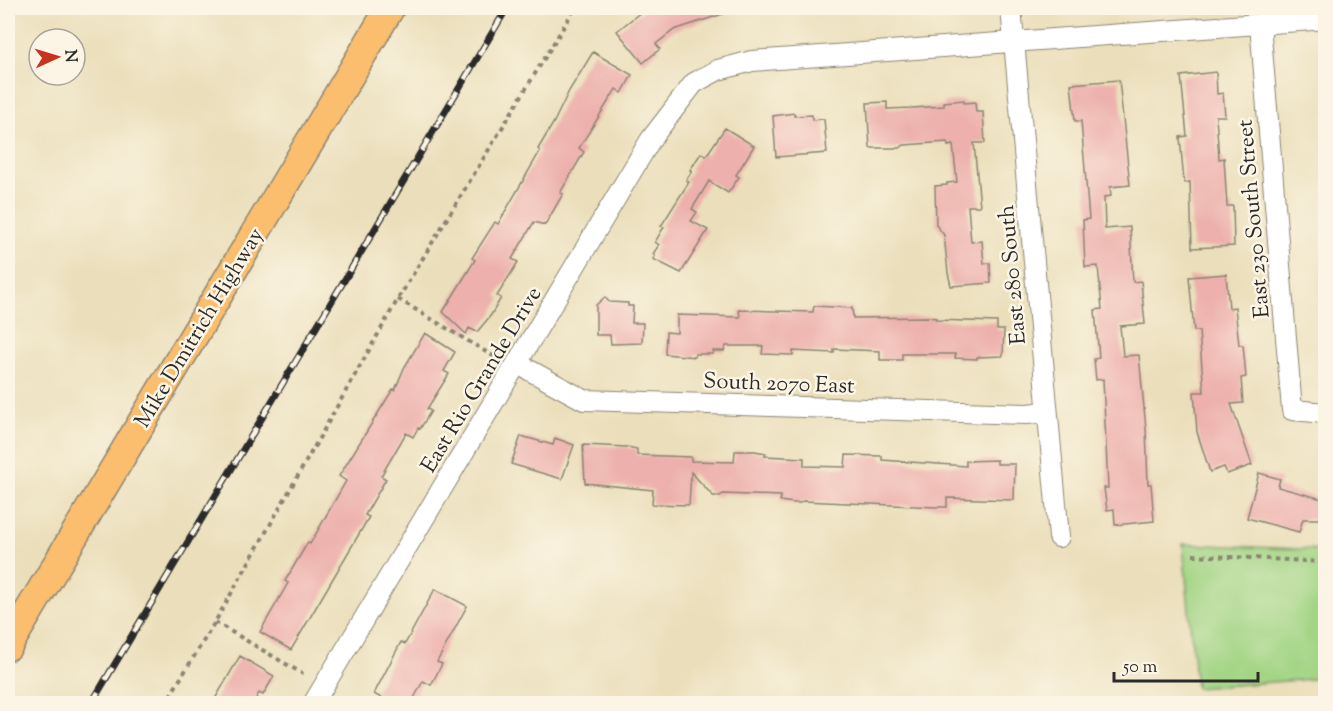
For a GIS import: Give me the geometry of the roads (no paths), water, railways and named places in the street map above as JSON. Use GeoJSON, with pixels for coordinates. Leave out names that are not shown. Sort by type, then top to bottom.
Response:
{"type":"FeatureCollection","features":[{"type":"Feature","properties":{"kind":"highway","name":"Mike Dmitrich Highway"},"geometry":{"type":"LineString","coordinates":[[8,646],[390,8]]}},
{"type":"Feature","properties":{"kind":"street","name":"East 280 South"},"geometry":{"type":"LineString","coordinates":[[1011,8],[1059,537]]}},
{"type":"Feature","properties":{"kind":"street"},"geometry":{"type":"LineString","coordinates":[[1013,42],[1326,19]]}},
{"type":"Feature","properties":{"kind":"street","name":"East 230 South Street"},"geometry":{"type":"LineString","coordinates":[[1260,24],[1292,410],[1326,413]]}},
{"type":"Feature","properties":{"kind":"street","name":"East Rio Grande Drive"},"geometry":{"type":"LineString","coordinates":[[313,704],[651,139],[694,83],[718,70],[752,61],[1013,42]]}},
{"type":"Feature","properties":{"kind":"street","name":"South 2070 East"},"geometry":{"type":"LineString","coordinates":[[518,364],[584,400],[1027,414],[1047,412]]}},
{"type":"Feature","properties":{"kind":"railway"},"geometry":{"type":"LineString","coordinates":[[91,704],[507,8]]}}]}
